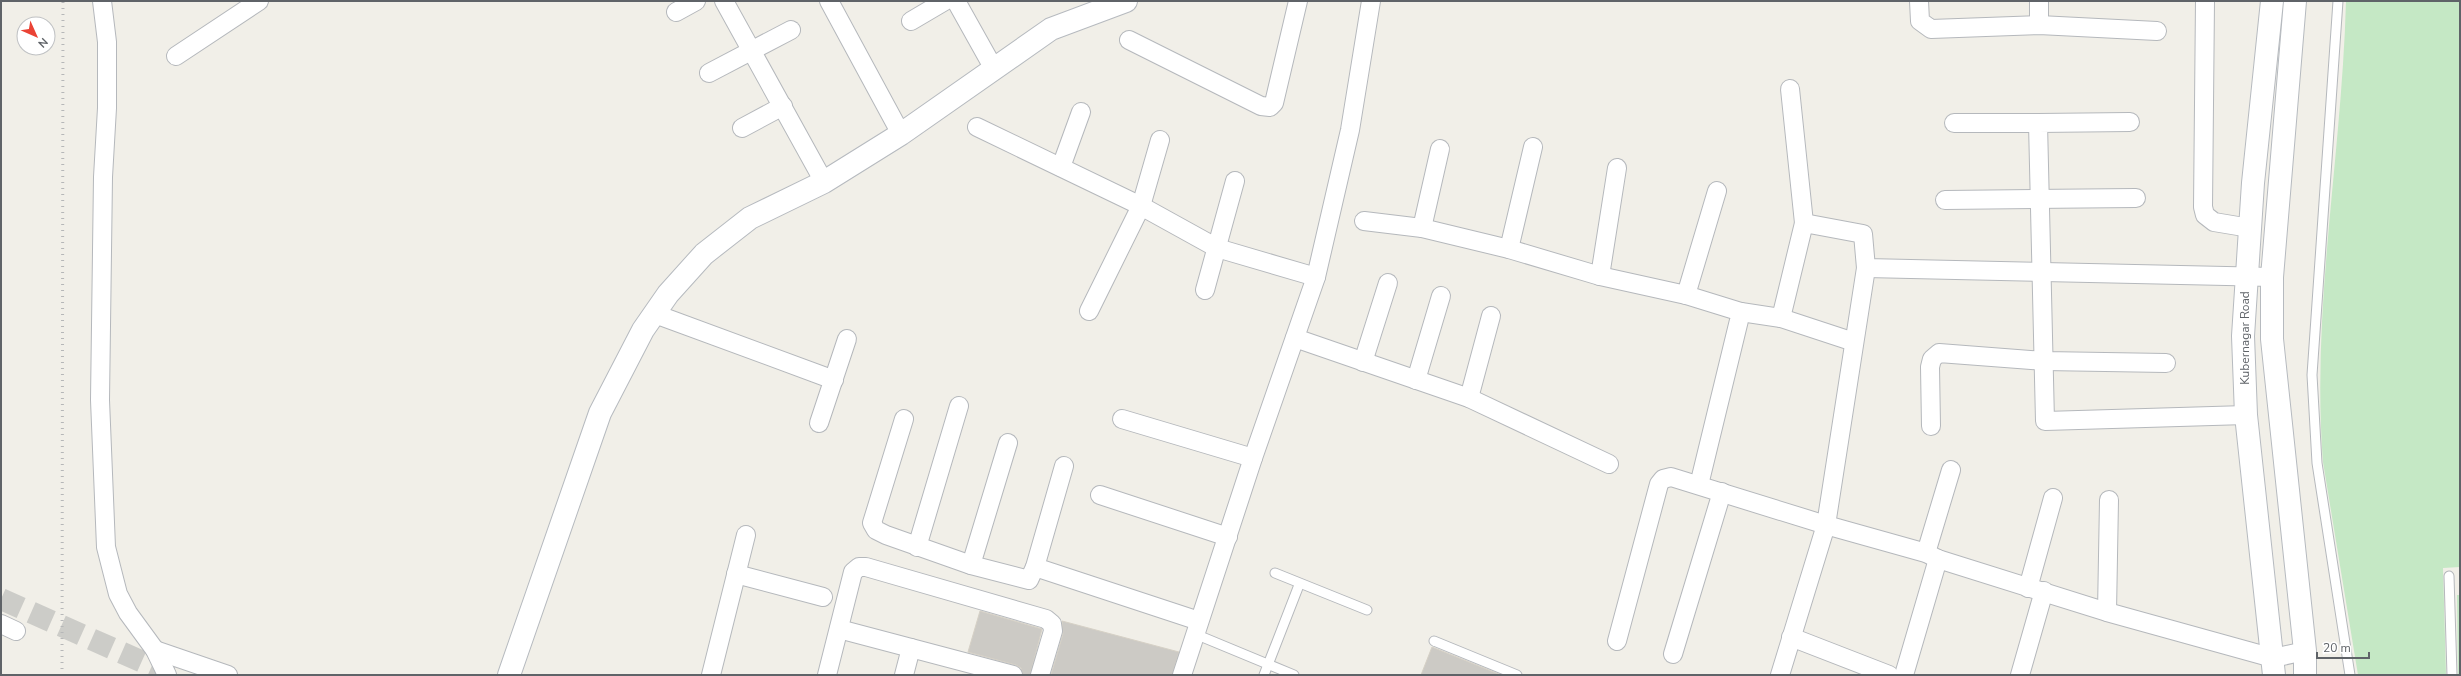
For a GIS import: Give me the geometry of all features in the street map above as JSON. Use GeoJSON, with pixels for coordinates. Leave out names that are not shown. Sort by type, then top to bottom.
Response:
{"type":"FeatureCollection","features":[{"type":"Feature","properties":{"kind":"street"},"geometry":{"type":"LineString","coordinates":[[102,1],[106,42],[107,108],[102,177],[100,400],[106,547],[118,594],[128,613],[156,650],[167,675]]}},
{"type":"Feature","properties":{"kind":"street"},"geometry":{"type":"LineString","coordinates":[[176,56],[259,1]]}},
{"type":"Feature","properties":{"kind":"street"},"geometry":{"type":"LineString","coordinates":[[676,12],[696,1]]}},
{"type":"Feature","properties":{"kind":"street"},"geometry":{"type":"LineString","coordinates":[[724,1],[824,182]]}},
{"type":"Feature","properties":{"kind":"street"},"geometry":{"type":"LineString","coordinates":[[829,1],[901,134]]}},
{"type":"Feature","properties":{"kind":"street"},"geometry":{"type":"LineString","coordinates":[[911,21],[945,1]]}},
{"type":"Feature","properties":{"kind":"street"},"geometry":{"type":"LineString","coordinates":[[956,1],[994,69]]}},
{"type":"Feature","properties":{"kind":"street"},"geometry":{"type":"LineString","coordinates":[[1129,40],[1261,106],[1270,107],[1274,103],[1298,1]]}},
{"type":"Feature","properties":{"kind":"street"},"geometry":{"type":"LineString","coordinates":[[1182,675],[1228,537],[1252,458],[1316,277],[1350,130],[1371,1]]}},
{"type":"Feature","properties":{"kind":"street"},"geometry":{"type":"LineString","coordinates":[[1919,1],[1920,21],[1931,29],[2039,25],[2157,31]]}},
{"type":"Feature","properties":{"kind":"street"},"geometry":{"type":"LineString","coordinates":[[2039,1],[2039,25]]}},
{"type":"Feature","properties":{"kind":"street"},"geometry":{"type":"LineString","coordinates":[[2205,1],[2203,208],[2205,215],[2214,222],[2250,228]]}},
{"type":"Feature","properties":{"kind":"street","name":"Kubernagar Road"},"geometry":{"type":"LineString","coordinates":[[2272,1],[2250,228],[2246,277],[2244,336],[2246,415],[2274,666]]}},
{"type":"Feature","properties":{"kind":"street"},"geometry":{"type":"LineString","coordinates":[[2295,1],[2272,277],[2272,339],[2305,651],[2305,675]]}},
{"type":"Feature","properties":{"kind":"street"},"geometry":{"type":"LineString","coordinates":[[509,675],[600,413],[643,330],[654,314],[704,254],[750,218],[824,182],[901,134],[1051,29],[1116,3]]}},
{"type":"Feature","properties":{"kind":"street"},"geometry":{"type":"LineString","coordinates":[[709,73],[791,30]]}},
{"type":"Feature","properties":{"kind":"street"},"geometry":{"type":"LineString","coordinates":[[1781,318],[1804,223],[1790,88]]}},
{"type":"Feature","properties":{"kind":"street"},"geometry":{"type":"LineString","coordinates":[[742,128],[782,106]]}},
{"type":"Feature","properties":{"kind":"street"},"geometry":{"type":"LineString","coordinates":[[1061,167],[1081,112]]}},
{"type":"Feature","properties":{"kind":"street"},"geometry":{"type":"LineString","coordinates":[[1954,123],[2130,122]]}},
{"type":"Feature","properties":{"kind":"street"},"geometry":{"type":"LineString","coordinates":[[2038,123],[2043,271],[2045,421],[2246,415]]}},
{"type":"Feature","properties":{"kind":"street"},"geometry":{"type":"LineString","coordinates":[[977,127],[1141,206],[1217,248],[1316,277]]}},
{"type":"Feature","properties":{"kind":"street"},"geometry":{"type":"LineString","coordinates":[[1089,311],[1141,206],[1160,140]]}},
{"type":"Feature","properties":{"kind":"street"},"geometry":{"type":"LineString","coordinates":[[1509,249],[1534,147]]}},
{"type":"Feature","properties":{"kind":"street"},"geometry":{"type":"LineString","coordinates":[[1422,228],[1440,149]]}},
{"type":"Feature","properties":{"kind":"street"},"geometry":{"type":"LineString","coordinates":[[1600,276],[1617,168]]}},
{"type":"Feature","properties":{"kind":"street"},"geometry":{"type":"LineString","coordinates":[[1205,290],[1236,181]]}},
{"type":"Feature","properties":{"kind":"street"},"geometry":{"type":"LineString","coordinates":[[1686,295],[1717,191]]}},
{"type":"Feature","properties":{"kind":"street"},"geometry":{"type":"LineString","coordinates":[[1945,200],[2136,198]]}},
{"type":"Feature","properties":{"kind":"street"},"geometry":{"type":"LineString","coordinates":[[1364,221],[1422,228],[1509,249],[1600,276],[1686,295],[1741,312],[1781,318],[1854,342]]}},
{"type":"Feature","properties":{"kind":"street"},"geometry":{"type":"LineString","coordinates":[[1780,675],[1826,525],[1866,268],[1863,234],[1804,223]]}},
{"type":"Feature","properties":{"kind":"street"},"geometry":{"type":"LineString","coordinates":[[1866,268],[2272,277]]}},
{"type":"Feature","properties":{"kind":"street"},"geometry":{"type":"LineString","coordinates":[[1363,362],[1388,283]]}},
{"type":"Feature","properties":{"kind":"street"},"geometry":{"type":"LineString","coordinates":[[1416,380],[1441,296]]}},
{"type":"Feature","properties":{"kind":"street"},"geometry":{"type":"LineString","coordinates":[[1699,485],[1741,312]]}},
{"type":"Feature","properties":{"kind":"street"},"geometry":{"type":"LineString","coordinates":[[654,314],[834,380]]}},
{"type":"Feature","properties":{"kind":"street"},"geometry":{"type":"LineString","coordinates":[[1469,398],[1491,316]]}},
{"type":"Feature","properties":{"kind":"street"},"geometry":{"type":"LineString","coordinates":[[1295,338],[1469,398],[1609,464]]}},
{"type":"Feature","properties":{"kind":"street"},"geometry":{"type":"LineString","coordinates":[[819,423],[847,339]]}},
{"type":"Feature","properties":{"kind":"street"},"geometry":{"type":"LineString","coordinates":[[1931,426],[1930,367],[1935,355],[1949,353],[2044,361],[2166,363]]}},
{"type":"Feature","properties":{"kind":"street"},"geometry":{"type":"LineString","coordinates":[[917,547],[959,406]]}},
{"type":"Feature","properties":{"kind":"street"},"geometry":{"type":"LineString","coordinates":[[1122,418],[1252,458]]}},
{"type":"Feature","properties":{"kind":"street"},"geometry":{"type":"LineString","coordinates":[[904,419],[872,523],[876,530],[917,547],[971,565],[1029,580],[1035,567],[1064,466]]}},
{"type":"Feature","properties":{"kind":"street"},"geometry":{"type":"LineString","coordinates":[[971,565],[1008,443]]}},
{"type":"Feature","properties":{"kind":"street"},"geometry":{"type":"LineString","coordinates":[[1904,675],[1951,470]]}},
{"type":"Feature","properties":{"kind":"street"},"geometry":{"type":"LineString","coordinates":[[1616,641],[1659,484],[1663,479],[1671,477],[1932,556],[2274,666],[2305,651]]}},
{"type":"Feature","properties":{"kind":"street"},"geometry":{"type":"LineString","coordinates":[[1673,654],[1722,492]]}},
{"type":"Feature","properties":{"kind":"street"},"geometry":{"type":"LineString","coordinates":[[1100,494],[1228,537]]}},
{"type":"Feature","properties":{"kind":"street"},"geometry":{"type":"LineString","coordinates":[[2020,675],[2053,498]]}},
{"type":"Feature","properties":{"kind":"street"},"geometry":{"type":"LineString","coordinates":[[2107,612],[2108,500]]}},
{"type":"Feature","properties":{"kind":"street"},"geometry":{"type":"LineString","coordinates":[[711,675],[746,535]]}},
{"type":"Feature","properties":{"kind":"street"},"geometry":{"type":"LineString","coordinates":[[827,675],[840,629],[853,572],[859,567],[866,567],[1046,619],[1052,624],[1053,631],[1040,675]]}},
{"type":"Feature","properties":{"kind":"street"},"geometry":{"type":"LineString","coordinates":[[1035,567],[1197,628]]}},
{"type":"Feature","properties":{"kind":"street"},"geometry":{"type":"LineString","coordinates":[[736,574],[823,597]]}},
{"type":"Feature","properties":{"kind":"street"},"geometry":{"type":"LineString","coordinates":[[840,629],[911,648],[958,668],[1013,675]]}},
{"type":"Feature","properties":{"kind":"street"},"geometry":{"type":"LineString","coordinates":[[1791,637],[1889,675]]}},
{"type":"Feature","properties":{"kind":"street"},"geometry":{"type":"LineString","coordinates":[[904,675],[911,648]]}},
{"type":"Feature","properties":{"kind":"street"},"geometry":{"type":"LineString","coordinates":[[156,650],[228,675]]}},
{"type":"Feature","properties":{"kind":"lane"},"geometry":{"type":"LineString","coordinates":[[2338,1],[2312,375],[2317,463],[2350,675]]}},
{"type":"Feature","properties":{"kind":"lane"},"geometry":{"type":"LineString","coordinates":[[1275,573],[1299,585],[1367,610]]}},
{"type":"Feature","properties":{"kind":"lane"},"geometry":{"type":"LineString","coordinates":[[2449,576],[2452,675]]}},
{"type":"Feature","properties":{"kind":"lane"},"geometry":{"type":"LineString","coordinates":[[1264,675],[1299,585]]}},
{"type":"Feature","properties":{"kind":"lane"},"geometry":{"type":"LineString","coordinates":[[1197,628],[1267,665],[1294,675]]}},
{"type":"Feature","properties":{"kind":"lane"},"geometry":{"type":"LineString","coordinates":[[1434,641],[1517,675]]}},
{"type":"Feature","properties":{"kind":"green space"},"geometry":{"type":"Polygon","coordinates":[[[2346,1],[2460,1],[2460,567],[2443,568],[2446,675],[2358,675],[2323,462],[2320,404],[2321,347],[2328,232],[2339,116],[2346,1]]]}},
{"type":"Feature","properties":{"kind":"green space"},"geometry":{"type":"Polygon","coordinates":[[[2457,595],[2460,595],[2460,675],[2458,675],[2457,595]]]}},
{"type":"Feature","properties":{"kind":"building"},"geometry":{"type":"Polygon","coordinates":[[[980,611],[1042,629],[1030,675],[1023,675],[1021,668],[1016,665],[968,652],[980,611]]]}},
{"type":"Feature","properties":{"kind":"building"},"geometry":{"type":"Polygon","coordinates":[[[1062,621],[1179,652],[1172,675],[1051,675],[1063,634],[1062,621]]]}},
{"type":"Feature","properties":{"kind":"building"},"geometry":{"type":"Polygon","coordinates":[[[1432,647],[1501,675],[1421,675],[1432,647]]]}},
{"type":"Feature","properties":{"kind":"tunnel"},"geometry":{"type":"LineString","coordinates":[[1,599],[172,675]]}},
{"type":"Feature","properties":{"kind":"railway"},"geometry":{"type":"LineString","coordinates":[[62,675],[63,1]]}}]}
